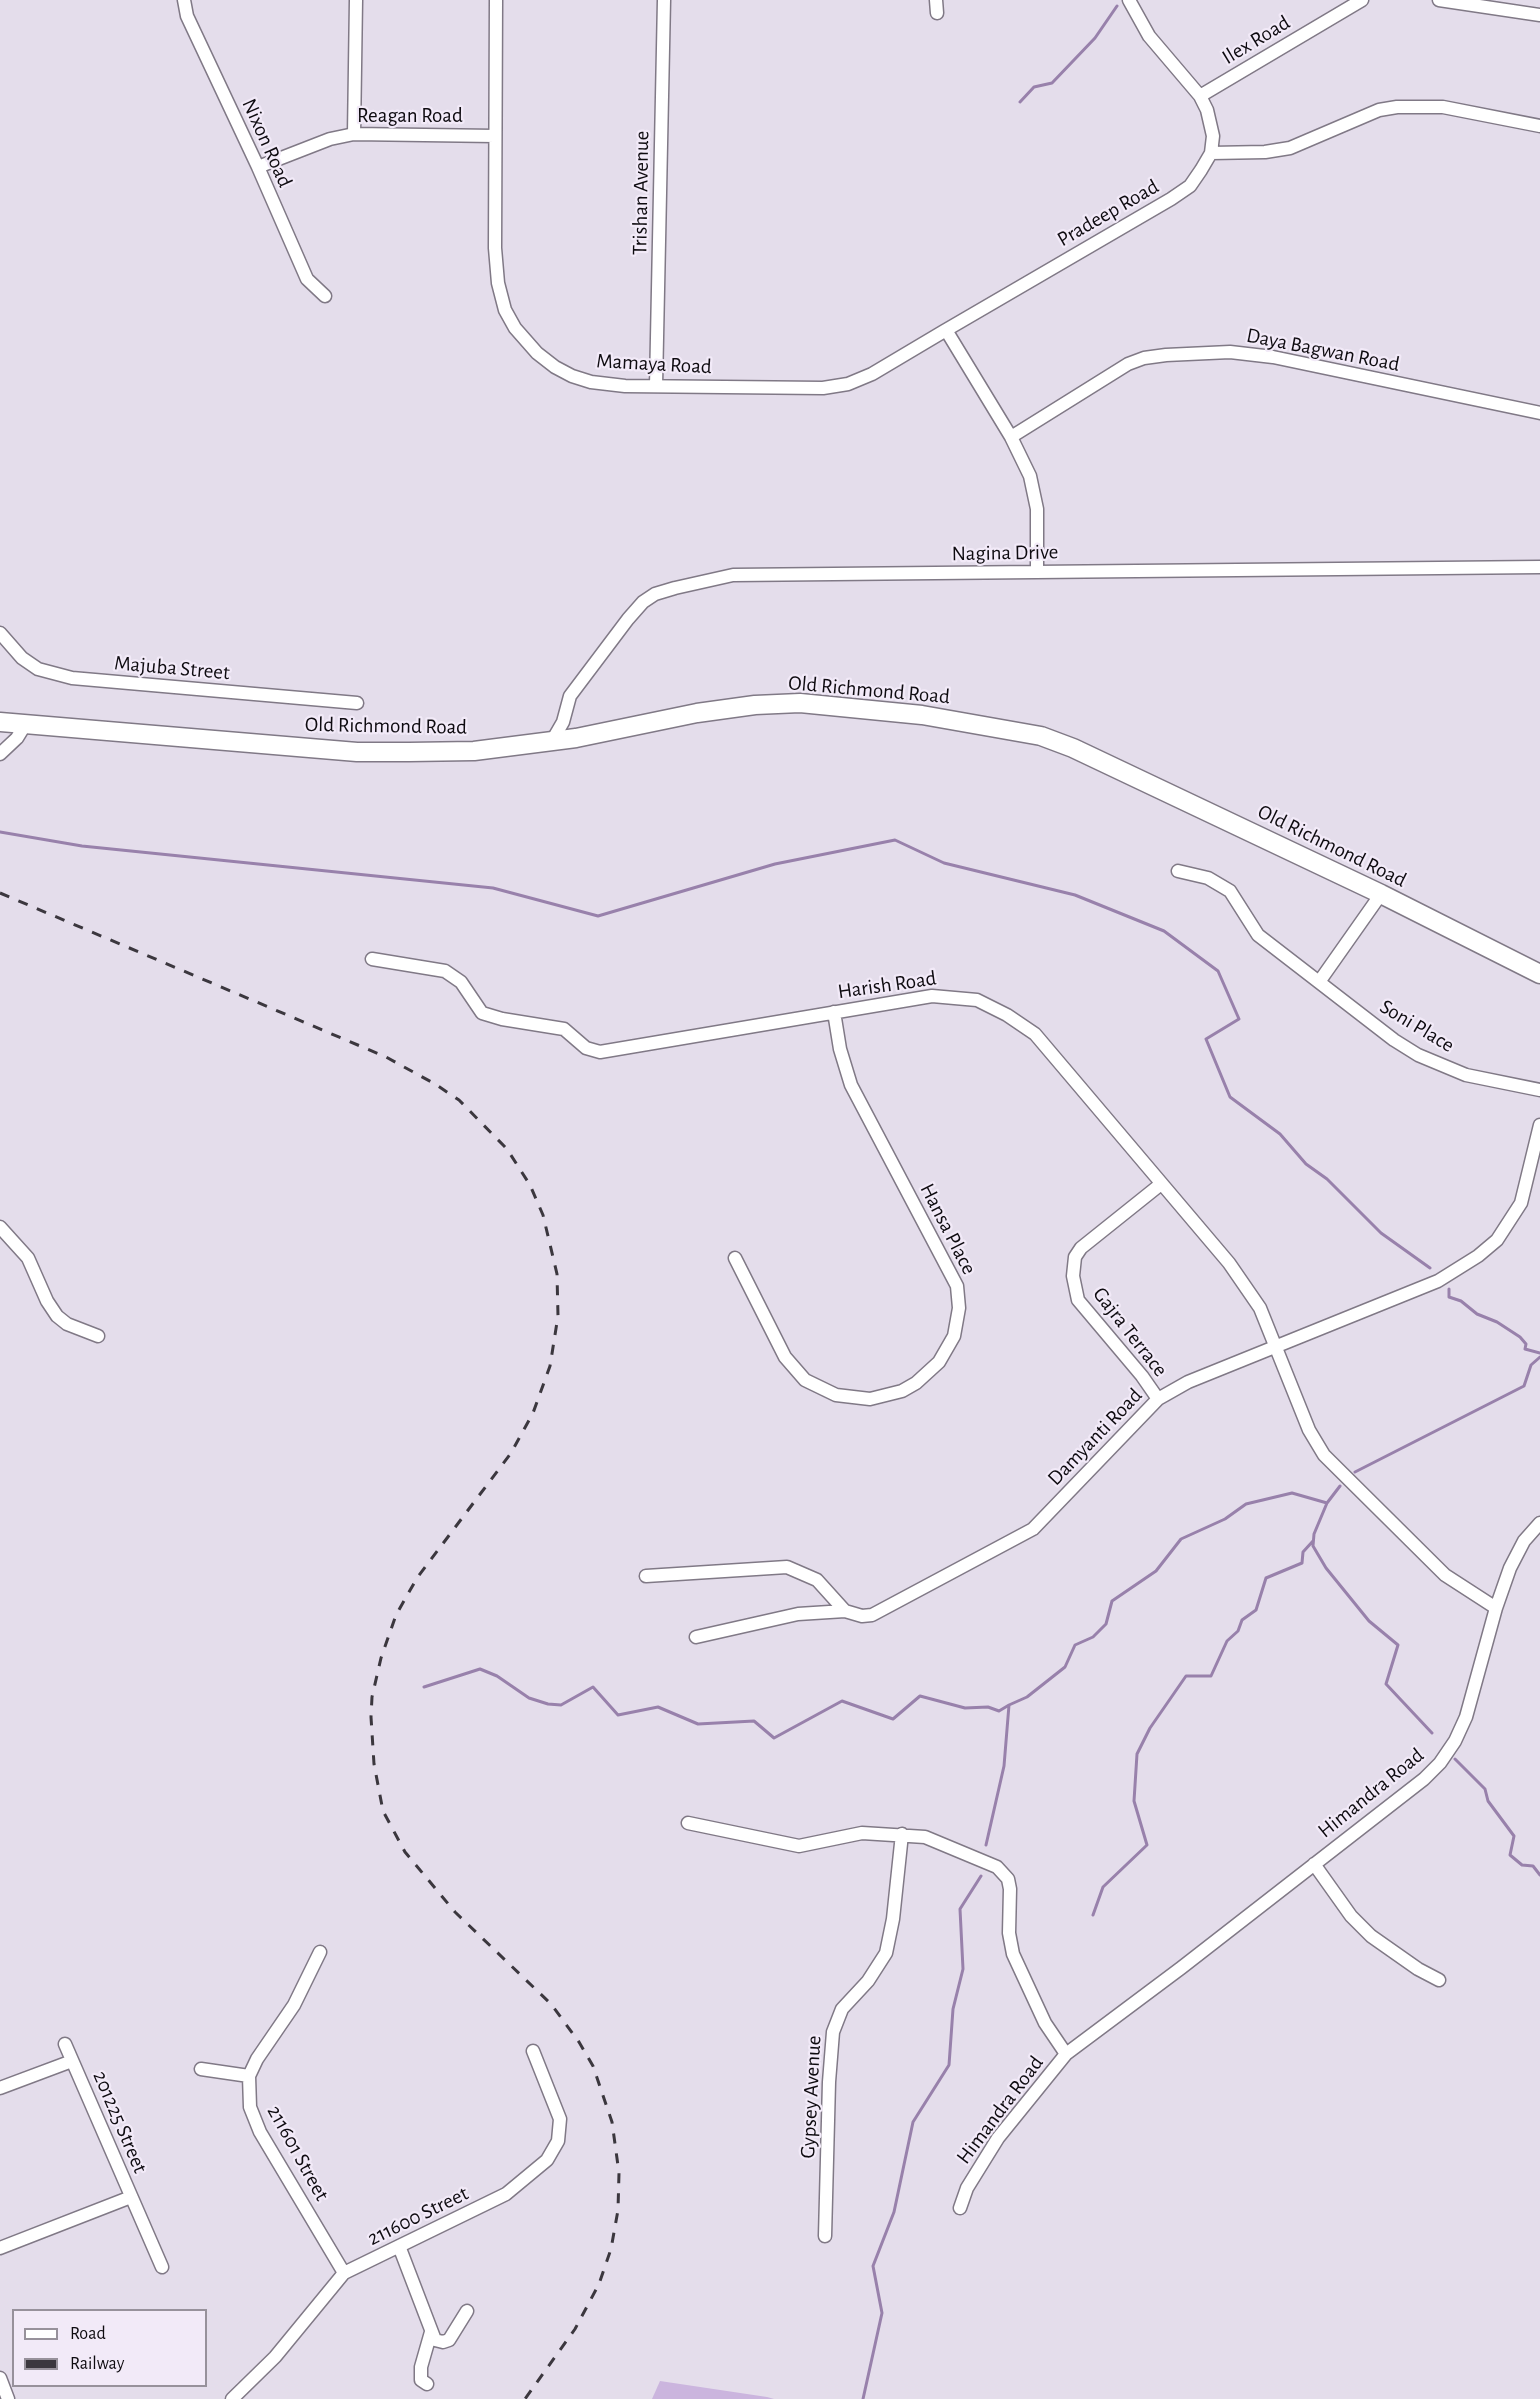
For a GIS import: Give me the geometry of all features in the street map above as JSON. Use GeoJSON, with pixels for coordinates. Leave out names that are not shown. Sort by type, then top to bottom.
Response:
{"type":"FeatureCollection","features":[{"type":"Feature","properties":{"kind":"street","name":"Nixon Road"},"geometry":{"type":"LineString","coordinates":[[184,0],[187,16],[258,167],[307,279],[325,296]]}},
{"type":"Feature","properties":{"kind":"street"},"geometry":{"type":"LineString","coordinates":[[354,134],[356,0]]}},
{"type":"Feature","properties":{"kind":"street","name":"Mamaya Road"},"geometry":{"type":"LineString","coordinates":[[496,0],[495,248],[498,283],[505,310],[515,328],[537,353],[572,376],[614,384],[797,389],[848,384],[872,374],[946,330]]}},
{"type":"Feature","properties":{"kind":"street","name":"Trishan Avenue"},"geometry":{"type":"LineString","coordinates":[[656,386],[664,0]]}},
{"type":"Feature","properties":{"kind":"street"},"geometry":{"type":"LineString","coordinates":[[936,0],[937,13]]}},
{"type":"Feature","properties":{"kind":"street"},"geometry":{"type":"LineString","coordinates":[[1129,0],[1149,36],[1200,96],[1211,122],[1210,153],[1265,152],[1290,147],[1379,110],[1397,107],[1443,107],[1540,126]]}},
{"type":"Feature","properties":{"kind":"street","name":"Ilex Road"},"geometry":{"type":"LineString","coordinates":[[1200,96],[1362,0]]}},
{"type":"Feature","properties":{"kind":"street"},"geometry":{"type":"LineString","coordinates":[[1439,0],[1540,15]]}},
{"type":"Feature","properties":{"kind":"street","name":"Reagan Road"},"geometry":{"type":"LineString","coordinates":[[258,167],[330,139],[354,134],[495,136]]}},
{"type":"Feature","properties":{"kind":"street","name":"Pradeep Road"},"geometry":{"type":"LineString","coordinates":[[946,330],[1171,199],[1190,186],[1210,153]]}},
{"type":"Feature","properties":{"kind":"street"},"geometry":{"type":"LineString","coordinates":[[946,330],[1011,437],[1034,490],[1037,509],[1037,572]]}},
{"type":"Feature","properties":{"kind":"street","name":"Daya Bagwan Road"},"geometry":{"type":"LineString","coordinates":[[1011,437],[1128,364],[1144,358],[1230,352],[1273,357],[1540,413]]}},
{"type":"Feature","properties":{"kind":"street","name":"Nagina Drive"},"geometry":{"type":"LineString","coordinates":[[552,741],[563,722],[570,696],[628,619],[655,594],[706,580],[742,575],[1540,567]]}},
{"type":"Feature","properties":{"kind":"street","name":"Majuba Street"},"geometry":{"type":"LineString","coordinates":[[0,633],[22,658],[38,669],[72,678],[357,702]]}},
{"type":"Feature","properties":{"kind":"street","name":"Old Richmond Road"},"geometry":{"type":"LineString","coordinates":[[0,722],[357,752],[474,751],[552,741],[697,712],[800,703],[922,715],[1041,736],[1072,748],[1381,894],[1540,974]]}},
{"type":"Feature","properties":{"kind":"street"},"geometry":{"type":"LineString","coordinates":[[0,754],[17,738],[25,725]]}},
{"type":"Feature","properties":{"kind":"street","name":"Soni Place"},"geometry":{"type":"LineString","coordinates":[[1178,871],[1208,878],[1230,891],[1258,935],[1394,1040],[1419,1055],[1466,1075],[1540,1090]]}},
{"type":"Feature","properties":{"kind":"street"},"geometry":{"type":"LineString","coordinates":[[1319,982],[1381,894]]}},
{"type":"Feature","properties":{"kind":"street","name":"Harish Road"},"geometry":{"type":"LineString","coordinates":[[372,959],[446,971],[461,982],[482,1013],[502,1019],[564,1029],[591,1051],[600,1052],[932,996],[959,997],[991,1006],[1035,1034],[1229,1263],[1260,1308],[1276,1346]]}},
{"type":"Feature","properties":{"kind":"street","name":"Hansa Place"},"geometry":{"type":"LineString","coordinates":[[735,1258],[785,1358],[805,1380],[836,1395],[870,1399],[902,1391],[916,1383],[939,1362],[954,1336],[959,1308],[957,1286],[851,1085],[840,1049],[834,1012]]}},
{"type":"Feature","properties":{"kind":"street","name":"Damyanti Road"},"geometry":{"type":"LineString","coordinates":[[696,1637],[798,1614],[845,1611],[862,1616],[872,1615],[1033,1529],[1158,1400],[1188,1382],[1438,1281],[1478,1256],[1497,1240],[1521,1203],[1540,1125]]}},
{"type":"Feature","properties":{"kind":"street","name":"Gajra Terrace"},"geometry":{"type":"LineString","coordinates":[[1158,1400],[1142,1376],[1078,1300],[1073,1276],[1075,1257],[1081,1248],[1161,1184]]}},
{"type":"Feature","properties":{"kind":"street"},"geometry":{"type":"LineString","coordinates":[[0,1227],[28,1258],[47,1301],[57,1316],[67,1324],[98,1336]]}},
{"type":"Feature","properties":{"kind":"street"},"geometry":{"type":"LineString","coordinates":[[1276,1346],[1309,1430],[1324,1455],[1445,1575],[1496,1608]]}},
{"type":"Feature","properties":{"kind":"street","name":"Himandra Road"},"geometry":{"type":"LineString","coordinates":[[960,2208],[967,2188],[998,2138],[1066,2054],[1424,1779],[1445,1755],[1466,1717],[1496,1608],[1510,1568],[1524,1541],[1540,1523]]}},
{"type":"Feature","properties":{"kind":"street"},"geometry":{"type":"LineString","coordinates":[[646,1576],[788,1567],[817,1580],[845,1611]]}},
{"type":"Feature","properties":{"kind":"street"},"geometry":{"type":"LineString","coordinates":[[688,1823],[799,1846],[862,1833],[902,1834],[925,1837],[989,1862],[1004,1873],[1010,1889],[1009,1933],[1013,1954],[1046,2023],[1066,2054]]}},
{"type":"Feature","properties":{"kind":"street","name":"Gypsey Avenue"},"geometry":{"type":"LineString","coordinates":[[825,2236],[829,2082],[833,2032],[842,2009],[868,1981],[886,1953],[893,1919],[902,1834]]}},
{"type":"Feature","properties":{"kind":"street"},"geometry":{"type":"LineString","coordinates":[[1314,1864],[1351,1916],[1371,1936],[1418,1969],[1439,1980]]}},
{"type":"Feature","properties":{"kind":"street"},"geometry":{"type":"LineString","coordinates":[[201,2069],[249,2076],[257,2059],[294,2005],[320,1952]]}},
{"type":"Feature","properties":{"kind":"street","name":"201225 Street"},"geometry":{"type":"LineString","coordinates":[[65,2044],[162,2267]]}},
{"type":"Feature","properties":{"kind":"street","name":"211600 Street"},"geometry":{"type":"LineString","coordinates":[[232,2399],[275,2357],[300,2323],[344,2273],[506,2194],[531,2176],[553,2153],[560,2133],[560,2115],[533,2051]]}},
{"type":"Feature","properties":{"kind":"street","name":"201225 Street"},"geometry":{"type":"LineString","coordinates":[[0,2088],[72,2061]]}},
{"type":"Feature","properties":{"kind":"street","name":"211601 Street"},"geometry":{"type":"LineString","coordinates":[[249,2076],[250,2108],[260,2132],[344,2273]]}},
{"type":"Feature","properties":{"kind":"street"},"geometry":{"type":"LineString","coordinates":[[0,2248],[131,2197]]}},
{"type":"Feature","properties":{"kind":"street"},"geometry":{"type":"LineString","coordinates":[[399,2246],[435,2340],[447,2341],[467,2311]]}},
{"type":"Feature","properties":{"kind":"street"},"geometry":{"type":"LineString","coordinates":[[427,2384],[421,2380],[421,2367],[431,2332]]}},
{"type":"Feature","properties":{"kind":"street"},"geometry":{"type":"LineString","coordinates":[[0,2378],[8,2399]]}},
{"type":"Feature","properties":{"kind":"shaded area"},"geometry":{"type":"Polygon","coordinates":[[[660,2381],[767,2397],[774,2399],[652,2399],[660,2381]]]}},
{"type":"Feature","properties":{"kind":"waterway"},"geometry":{"type":"LineString","coordinates":[[1020,102],[1034,87],[1052,83],[1095,38],[1117,6]]}},
{"type":"Feature","properties":{"kind":"waterway"},"geometry":{"type":"LineString","coordinates":[[0,832],[82,846],[493,888],[598,916],[775,864],[895,840],[944,863],[1075,895],[1164,931],[1218,971],[1239,1019],[1206,1039],[1230,1097],[1280,1134],[1306,1164],[1327,1179],[1381,1233],[1430,1268]]}},
{"type":"Feature","properties":{"kind":"waterway"},"geometry":{"type":"LineString","coordinates":[[1449,1289],[1449,1297],[1461,1301],[1477,1314],[1497,1322],[1520,1337],[1526,1344],[1525,1349],[1540,1353]]}},
{"type":"Feature","properties":{"kind":"waterway"},"geometry":{"type":"LineString","coordinates":[[1355,1472],[1524,1386],[1531,1365],[1540,1357]]}},
{"type":"Feature","properties":{"kind":"waterway"},"geometry":{"type":"LineString","coordinates":[[986,1845],[1004,1766],[1009,1705],[1027,1697],[1065,1667],[1075,1645],[1093,1637],[1106,1624],[1112,1601],[1156,1571],[1181,1539],[1225,1519],[1246,1504],[1292,1493],[1327,1503],[1340,1486]]}},
{"type":"Feature","properties":{"kind":"waterway"},"geometry":{"type":"LineString","coordinates":[[1327,1503],[1314,1534],[1313,1546],[1326,1568],[1369,1621],[1398,1645],[1386,1684],[1432,1733]]}},
{"type":"Feature","properties":{"kind":"waterway"},"geometry":{"type":"LineString","coordinates":[[1093,1915],[1103,1887],[1147,1845],[1134,1801],[1137,1754],[1150,1728],[1186,1676],[1211,1676],[1227,1641],[1238,1631],[1242,1620],[1256,1610],[1266,1578],[1302,1563],[1303,1552],[1313,1541]]}},
{"type":"Feature","properties":{"kind":"waterway"},"geometry":{"type":"LineString","coordinates":[[424,1687],[480,1669],[497,1676],[529,1698],[548,1704],[561,1705],[593,1687],[618,1715],[658,1707],[698,1724],[754,1721],[774,1738],[842,1701],[893,1719],[920,1696],[965,1708],[988,1707],[999,1711],[1009,1705]]}},
{"type":"Feature","properties":{"kind":"waterway"},"geometry":{"type":"LineString","coordinates":[[1455,1759],[1485,1789],[1488,1801],[1514,1836],[1510,1855],[1522,1865],[1533,1866],[1540,1875]]}},
{"type":"Feature","properties":{"kind":"waterway"},"geometry":{"type":"LineString","coordinates":[[863,2399],[882,2313],[873,2266],[894,2212],[913,2122],[949,2065],[953,2009],[963,1969],[960,1909],[981,1876]]}},
{"type":"Feature","properties":{"kind":"railway"},"geometry":{"type":"LineString","coordinates":[[0,893],[386,1057],[435,1084],[459,1100],[507,1149],[530,1185],[543,1215],[557,1274],[558,1316],[550,1366],[533,1413],[511,1453],[417,1578],[396,1615],[381,1658],[372,1697],[371,1717],[374,1764],[383,1811],[405,1852],[455,1912],[551,2004],[579,2042],[593,2066],[612,2122],[619,2173],[618,2210],[611,2249],[599,2284],[575,2329],[525,2399]]}}]}
